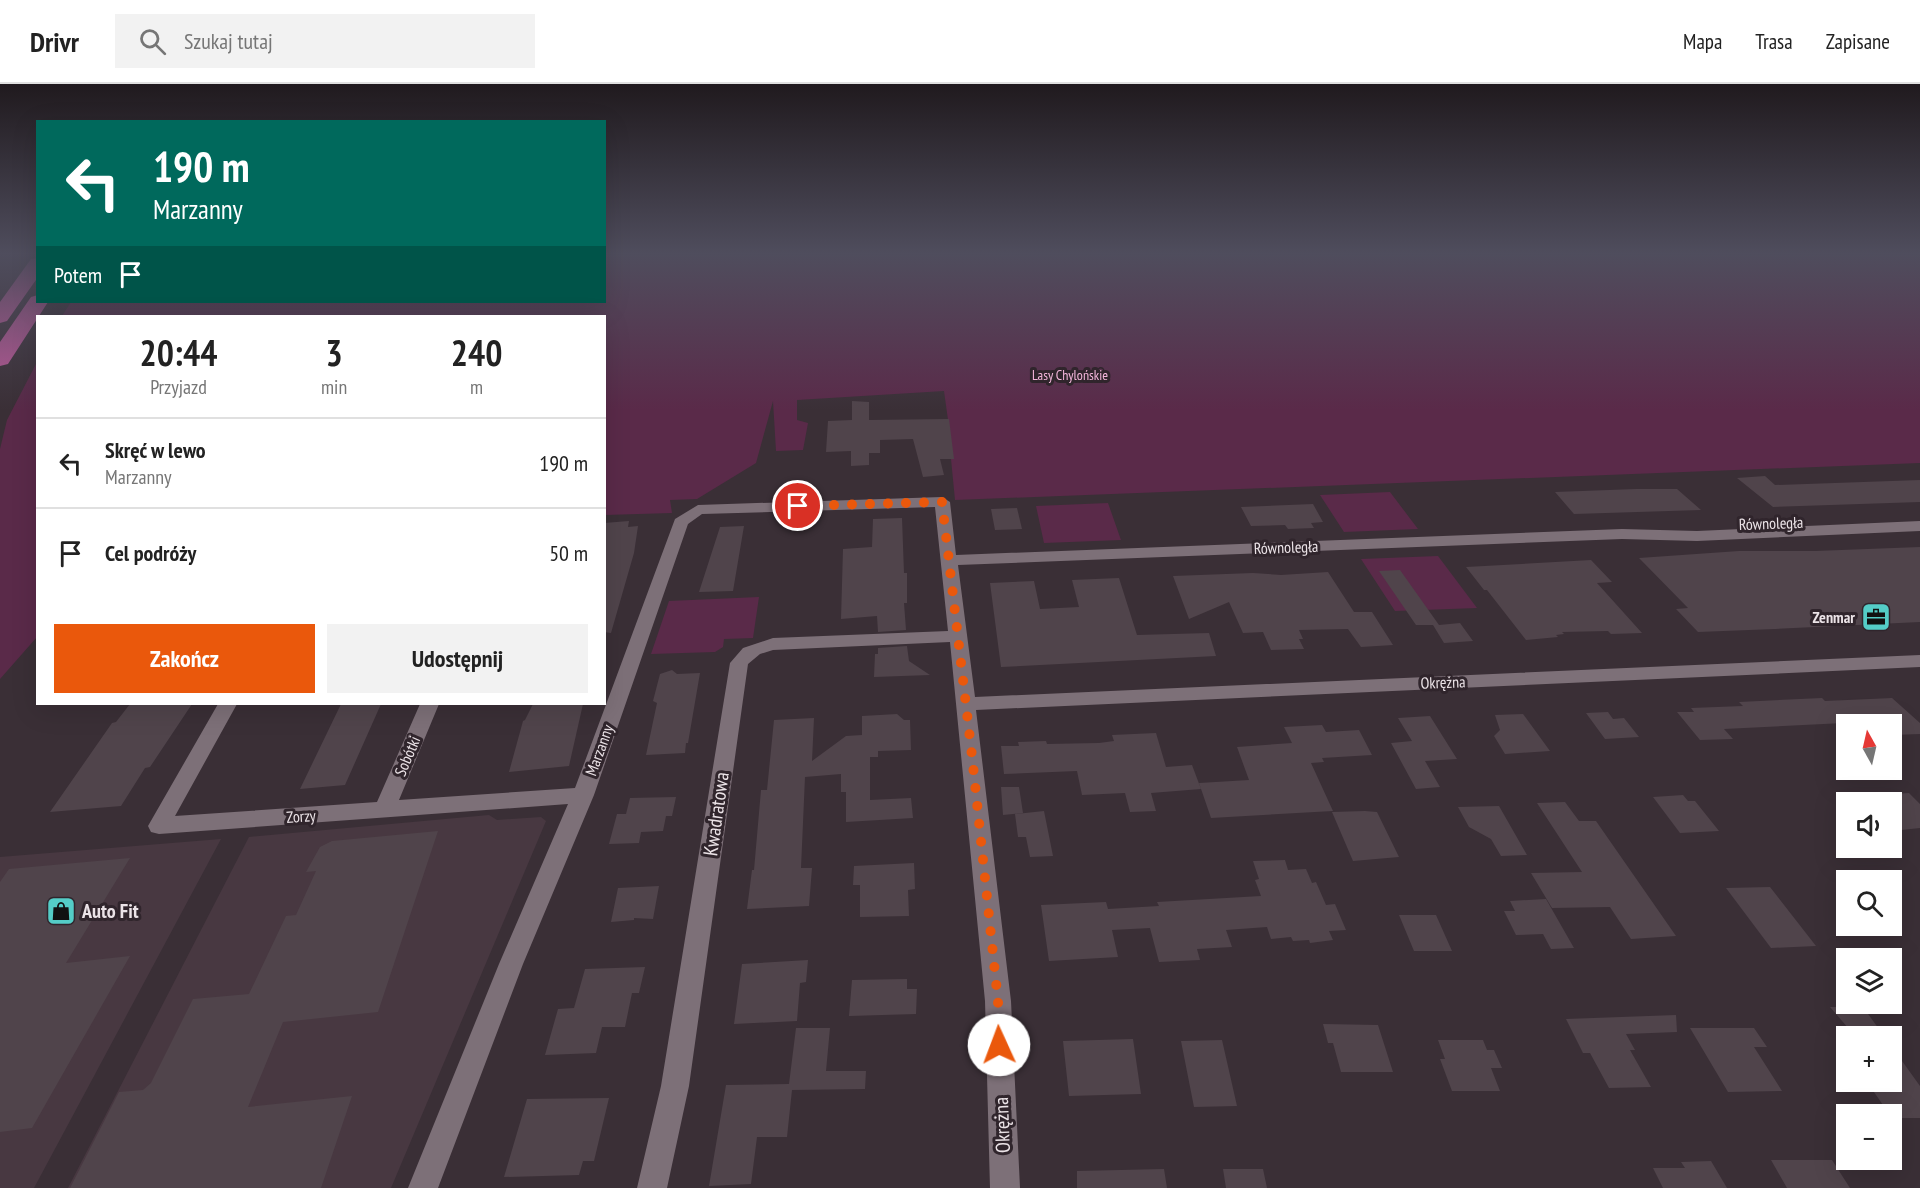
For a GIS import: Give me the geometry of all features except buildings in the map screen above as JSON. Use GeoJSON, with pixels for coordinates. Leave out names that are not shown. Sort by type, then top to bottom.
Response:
{"type":"FeatureCollection","features":[{"type":"Feature","properties":{"kind":"highway"},"geometry":{"type":"LineString","coordinates":[[0,359],[35,307]]}},
{"type":"Feature","properties":{"kind":"street","name":"Okrężna"},"geometry":{"type":"LineString","coordinates":[[942,502],[998,1001],[1005,1188]]}},
{"type":"Feature","properties":{"kind":"street","name":"Marzanny"},"geometry":{"type":"LineString","coordinates":[[423,1188],[507,975],[583,795],[681,522],[698,510],[942,502]]}},
{"type":"Feature","properties":{"kind":"street","name":"Równoległa"},"geometry":{"type":"LineString","coordinates":[[1622,534],[1682,526],[1920,516]]}},
{"type":"Feature","properties":{"kind":"street","name":"Równoległa"},"geometry":{"type":"LineString","coordinates":[[950,560],[1622,534],[1697,536],[1920,526]]}},
{"type":"Feature","properties":{"kind":"street","name":"Kwadratowa"},"geometry":{"type":"LineString","coordinates":[[652,1188],[675,1086],[739,663],[743,656],[751,651],[773,644],[958,636]]}},
{"type":"Feature","properties":{"kind":"street","name":"Okrężna"},"geometry":{"type":"LineString","coordinates":[[966,704],[1920,662]]}},
{"type":"Feature","properties":{"kind":"street","name":"Zorzy"},"geometry":{"type":"LineString","coordinates":[[226,705],[159,826],[583,795]]}},
{"type":"Feature","properties":{"kind":"street","name":"Sobótki"},"geometry":{"type":"LineString","coordinates":[[385,809],[429,705]]}},
{"type":"Feature","properties":{"kind":"shaded area"},"geometry":{"type":"Polygon","coordinates":[[[489,815],[497,820],[541,817],[546,821],[391,1188],[68,1188],[249,837],[489,815]]]}},
{"type":"Feature","properties":{"kind":"shaded area"},"geometry":{"type":"Polygon","coordinates":[[[221,839],[34,1188],[0,1188],[0,857],[221,839]]]}},
{"type":"Feature","properties":{"kind":"green space","name":"Lasy Chylońskie"},"geometry":{"type":"Polygon","coordinates":[[[68,307],[1920,307],[1920,463],[955,500],[951,459],[953,456],[944,391],[797,400],[797,420],[808,423],[803,450],[776,451],[773,401],[756,463],[697,499],[670,500],[672,513],[606,515],[606,315],[63,315],[68,307]]]}},
{"type":"Feature","properties":{"kind":"green space"},"geometry":{"type":"Polygon","coordinates":[[[36,364],[36,638],[0,679],[0,449],[7,420],[36,364]]]}},
{"type":"Feature","properties":{"kind":"green space"},"geometry":{"type":"Polygon","coordinates":[[[1390,492],[1418,529],[1344,532],[1320,495],[1390,492]]]}},
{"type":"Feature","properties":{"kind":"green space"},"geometry":{"type":"Polygon","coordinates":[[[1108,503],[1121,540],[1044,543],[1036,506],[1108,503]]]}},
{"type":"Feature","properties":{"kind":"green space"},"geometry":{"type":"Polygon","coordinates":[[[1438,556],[1477,608],[1395,611],[1361,559],[1438,556]]]}},
{"type":"Feature","properties":{"kind":"green space"},"geometry":{"type":"Polygon","coordinates":[[[759,597],[753,638],[724,639],[723,647],[715,652],[651,654],[669,601],[759,597]]]}},
{"type":"Feature","properties":{"kind":"place","name":"Zenmar"},"geometry":{"type":"Point","coordinates":[1876,617]}},
{"type":"Feature","properties":{"kind":"place","name":"Auto Fit"},"geometry":{"type":"Point","coordinates":[61,911]}},
{"type":"Feature","properties":{"kind":"route"},"geometry":{"type":"LineString","coordinates":[[798,506],[942,502],[998,1001],[999,1045]]}}]}
